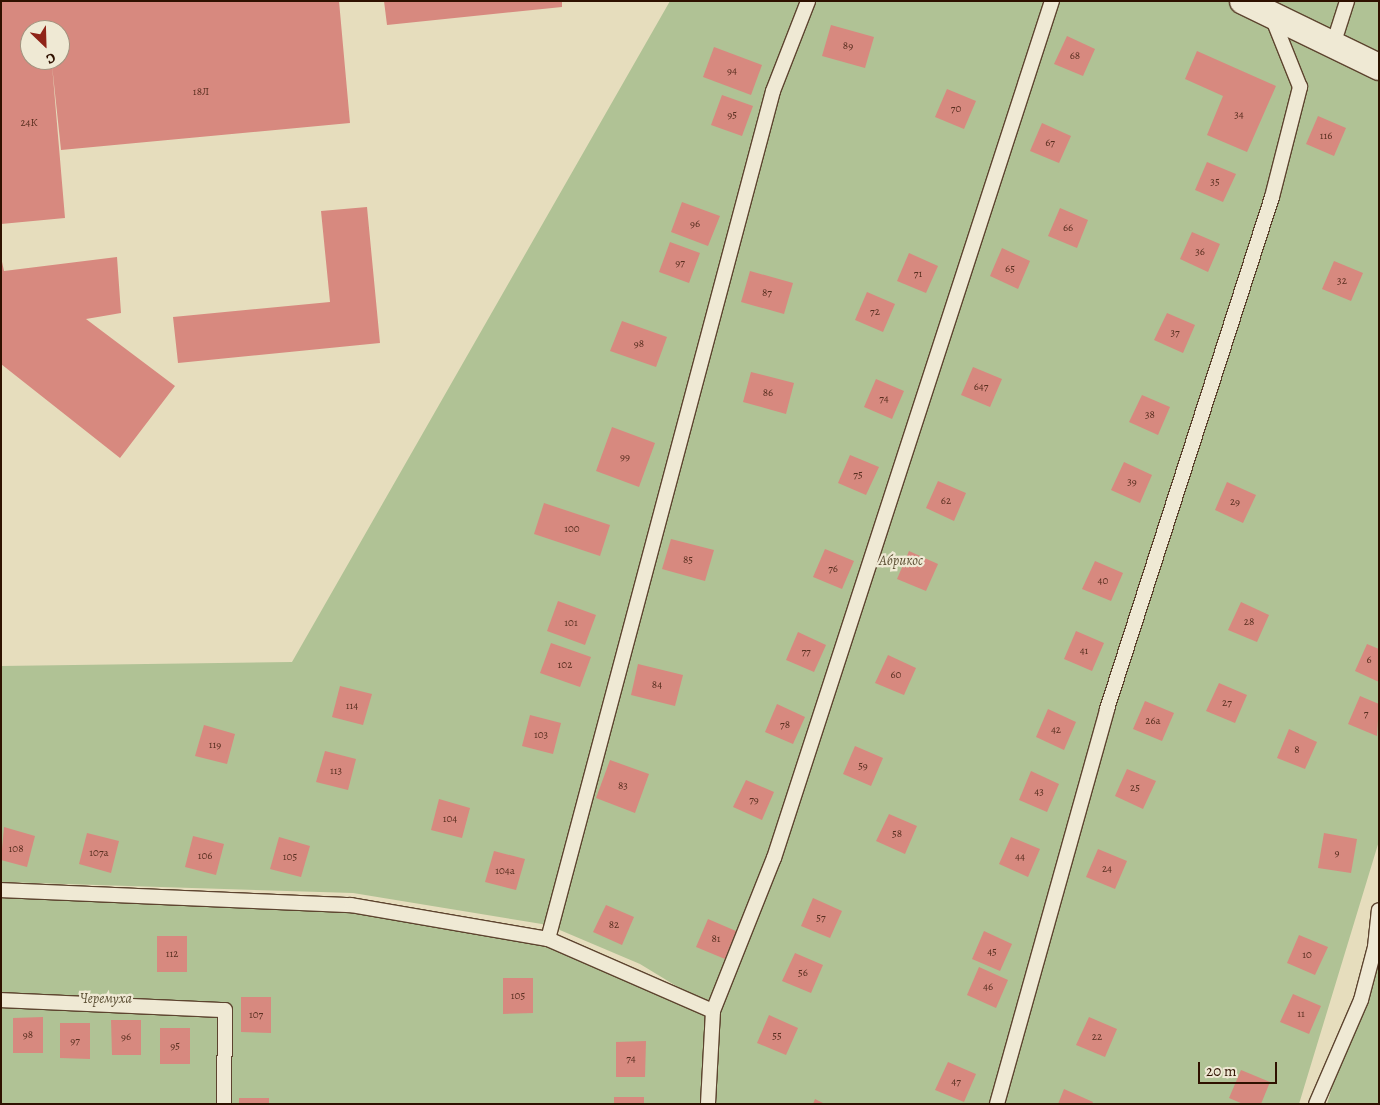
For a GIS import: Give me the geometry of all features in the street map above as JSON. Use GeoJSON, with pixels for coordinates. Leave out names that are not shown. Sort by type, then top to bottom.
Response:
{"type":"FeatureCollection","features":[{"type":"Feature","properties":{"kind":"street"},"geometry":{"type":"LineString","coordinates":[[1243,1],[1379,67]]}},
{"type":"Feature","properties":{"kind":"lane"},"geometry":{"type":"LineString","coordinates":[[548,939],[773,90],[808,1]]}},
{"type":"Feature","properties":{"kind":"lane"},"geometry":{"type":"LineString","coordinates":[[708,1104],[713,1011],[774,858],[1052,1]]}},
{"type":"Feature","properties":{"kind":"lane"},"geometry":{"type":"LineString","coordinates":[[1333,45],[1347,1]]}},
{"type":"Feature","properties":{"kind":"lane"},"geometry":{"type":"LineString","coordinates":[[997,1104],[1107,709],[1272,197],[1300,88],[1271,14]]}},
{"type":"Feature","properties":{"kind":"lane"},"geometry":{"type":"LineString","coordinates":[[1,890],[351,904],[548,939],[713,1011]]}},
{"type":"Feature","properties":{"kind":"lane"},"geometry":{"type":"LineString","coordinates":[[1316,1104],[1360,1000],[1375,947],[1379,910]]}},
{"type":"Feature","properties":{"kind":"lane"},"geometry":{"type":"LineString","coordinates":[[1,1000],[224,1010],[224,1104]]}},
{"type":"Feature","properties":{"kind":"green space","name":"Абрикос"},"geometry":{"type":"Polygon","coordinates":[[[670,1],[1379,1],[1379,841],[1299,1104],[712,1104],[714,1009],[640,964],[548,925],[353,893],[1,882],[1,666],[292,662],[670,1]]]}},
{"type":"Feature","properties":{"kind":"green space","name":"Черемуха"},"geometry":{"type":"Polygon","coordinates":[[[1,890],[351,905],[548,939],[713,1011],[708,1104],[1,1104],[1,890]]]}},
{"type":"Feature","properties":{"kind":"green space"},"geometry":{"type":"Polygon","coordinates":[[[1379,927],[1379,1104],[1327,1104],[1379,927]]]}},
{"type":"Feature","properties":{"kind":"building"},"geometry":{"type":"Polygon","coordinates":[[[1,1],[339,1],[350,123],[61,150],[53,70],[70,70],[70,20],[20,20],[20,70],[52,70],[65,218],[1,224],[1,1]]]}},
{"type":"Feature","properties":{"kind":"building"},"geometry":{"type":"Polygon","coordinates":[[[384,1],[562,1],[562,7],[387,25],[384,1]]]}},
{"type":"Feature","properties":{"kind":"building"},"geometry":{"type":"Polygon","coordinates":[[[831,25],[874,37],[865,68],[822,56],[831,25]]]}},
{"type":"Feature","properties":{"kind":"building"},"geometry":{"type":"Polygon","coordinates":[[[1067,36],[1095,49],[1083,76],[1054,64],[1067,36]]]}},
{"type":"Feature","properties":{"kind":"building"},"geometry":{"type":"Polygon","coordinates":[[[714,47],[762,65],[751,95],[703,77],[714,47]]]}},
{"type":"Feature","properties":{"kind":"building"},"geometry":{"type":"Polygon","coordinates":[[[1197,51],[1276,86],[1247,152],[1207,135],[1223,96],[1185,79],[1197,51]]]}},
{"type":"Feature","properties":{"kind":"building"},"geometry":{"type":"Polygon","coordinates":[[[947,89],[976,101],[964,129],[935,117],[947,89]]]}},
{"type":"Feature","properties":{"kind":"building"},"geometry":{"type":"Polygon","coordinates":[[[722,95],[753,106],[742,136],[711,125],[722,95]]]}},
{"type":"Feature","properties":{"kind":"building"},"geometry":{"type":"Polygon","coordinates":[[[1318,116],[1346,128],[1334,156],[1306,144],[1318,116]]]}},
{"type":"Feature","properties":{"kind":"building"},"geometry":{"type":"Polygon","coordinates":[[[1042,123],[1071,136],[1059,163],[1030,151],[1042,123]]]}},
{"type":"Feature","properties":{"kind":"building"},"geometry":{"type":"Polygon","coordinates":[[[1207,162],[1236,174],[1223,202],[1195,190],[1207,162]]]}},
{"type":"Feature","properties":{"kind":"building"},"geometry":{"type":"Polygon","coordinates":[[[682,202],[720,216],[708,246],[671,232],[682,202]]]}},
{"type":"Feature","properties":{"kind":"building"},"geometry":{"type":"Polygon","coordinates":[[[367,207],[380,343],[178,363],[173,317],[330,302],[321,211],[367,207]]]}},
{"type":"Feature","properties":{"kind":"building"},"geometry":{"type":"Polygon","coordinates":[[[1060,208],[1088,220],[1077,248],[1048,236],[1060,208]]]}},
{"type":"Feature","properties":{"kind":"building"},"geometry":{"type":"Polygon","coordinates":[[[1192,232],[1220,244],[1208,272],[1180,259],[1192,232]]]}},
{"type":"Feature","properties":{"kind":"building"},"geometry":{"type":"Polygon","coordinates":[[[670,242],[700,253],[689,283],[659,272],[670,242]]]}},
{"type":"Feature","properties":{"kind":"building"},"geometry":{"type":"Polygon","coordinates":[[[1002,248],[1030,261],[1018,289],[990,276],[1002,248]]]}},
{"type":"Feature","properties":{"kind":"building"},"geometry":{"type":"Polygon","coordinates":[[[909,253],[938,266],[926,293],[897,281],[909,253]]]}},
{"type":"Feature","properties":{"kind":"building"},"geometry":{"type":"Polygon","coordinates":[[[1,257],[4,271],[117,257],[121,313],[86,319],[175,386],[120,458],[1,364],[1,257]]]}},
{"type":"Feature","properties":{"kind":"building"},"geometry":{"type":"Polygon","coordinates":[[[1334,261],[1363,273],[1351,301],[1322,289],[1334,261]]]}},
{"type":"Feature","properties":{"kind":"building"},"geometry":{"type":"Polygon","coordinates":[[[750,271],[793,283],[784,314],[741,302],[750,271]]]}},
{"type":"Feature","properties":{"kind":"building"},"geometry":{"type":"Polygon","coordinates":[[[867,292],[895,304],[883,332],[855,320],[867,292]]]}},
{"type":"Feature","properties":{"kind":"building"},"geometry":{"type":"Polygon","coordinates":[[[1167,313],[1195,325],[1183,353],[1154,340],[1167,313]]]}},
{"type":"Feature","properties":{"kind":"building"},"geometry":{"type":"Polygon","coordinates":[[[622,321],[667,337],[656,367],[610,351],[622,321]]]}},
{"type":"Feature","properties":{"kind":"building"},"geometry":{"type":"Polygon","coordinates":[[[973,367],[1002,379],[990,407],[961,395],[973,367]]]}},
{"type":"Feature","properties":{"kind":"building"},"geometry":{"type":"Polygon","coordinates":[[[751,372],[794,383],[786,414],[743,402],[751,372]]]}},
{"type":"Feature","properties":{"kind":"building"},"geometry":{"type":"Polygon","coordinates":[[[876,379],[904,391],[892,419],[864,407],[876,379]]]}},
{"type":"Feature","properties":{"kind":"building"},"geometry":{"type":"Polygon","coordinates":[[[1142,395],[1170,407],[1158,435],[1129,422],[1142,395]]]}},
{"type":"Feature","properties":{"kind":"building"},"geometry":{"type":"Polygon","coordinates":[[[612,427],[655,443],[639,487],[596,471],[612,427]]]}},
{"type":"Feature","properties":{"kind":"building"},"geometry":{"type":"Polygon","coordinates":[[[850,455],[879,467],[866,495],[838,483],[850,455]]]}},
{"type":"Feature","properties":{"kind":"building"},"geometry":{"type":"Polygon","coordinates":[[[1124,462],[1152,475],[1140,503],[1111,490],[1124,462]]]}},
{"type":"Feature","properties":{"kind":"building"},"geometry":{"type":"Polygon","coordinates":[[[938,481],[966,493],[954,521],[926,508],[938,481]]]}},
{"type":"Feature","properties":{"kind":"building"},"geometry":{"type":"Polygon","coordinates":[[[1227,482],[1256,495],[1243,523],[1215,510],[1227,482]]]}},
{"type":"Feature","properties":{"kind":"building"},"geometry":{"type":"Polygon","coordinates":[[[544,503],[610,525],[600,556],[534,534],[544,503]]]}},
{"type":"Feature","properties":{"kind":"building"},"geometry":{"type":"Polygon","coordinates":[[[671,539],[714,550],[705,581],[662,569],[671,539]]]}},
{"type":"Feature","properties":{"kind":"building"},"geometry":{"type":"Polygon","coordinates":[[[825,549],[854,561],[842,589],[813,577],[825,549]]]}},
{"type":"Feature","properties":{"kind":"building"},"geometry":{"type":"Polygon","coordinates":[[[909,551],[938,564],[926,591],[897,579],[909,551]]]}},
{"type":"Feature","properties":{"kind":"building"},"geometry":{"type":"Polygon","coordinates":[[[1095,561],[1123,573],[1111,601],[1082,589],[1095,561]]]}},
{"type":"Feature","properties":{"kind":"building"},"geometry":{"type":"Polygon","coordinates":[[[558,601],[596,615],[585,645],[547,631],[558,601]]]}},
{"type":"Feature","properties":{"kind":"building"},"geometry":{"type":"Polygon","coordinates":[[[1241,602],[1269,615],[1257,642],[1228,630],[1241,602]]]}},
{"type":"Feature","properties":{"kind":"building"},"geometry":{"type":"Polygon","coordinates":[[[1076,631],[1104,643],[1092,671],[1064,659],[1076,631]]]}},
{"type":"Feature","properties":{"kind":"building"},"geometry":{"type":"Polygon","coordinates":[[[798,632],[826,645],[814,672],[786,660],[798,632]]]}},
{"type":"Feature","properties":{"kind":"building"},"geometry":{"type":"Polygon","coordinates":[[[551,643],[591,657],[580,687],[540,673],[551,643]]]}},
{"type":"Feature","properties":{"kind":"building"},"geometry":{"type":"Polygon","coordinates":[[[1367,644],[1379,649],[1379,682],[1355,671],[1367,644]]]}},
{"type":"Feature","properties":{"kind":"building"},"geometry":{"type":"Polygon","coordinates":[[[888,655],[916,668],[904,695],[875,683],[888,655]]]}},
{"type":"Feature","properties":{"kind":"building"},"geometry":{"type":"Polygon","coordinates":[[[638,664],[683,675],[675,706],[631,695],[638,664]]]}},
{"type":"Feature","properties":{"kind":"building"},"geometry":{"type":"Polygon","coordinates":[[[1219,683],[1247,695],[1235,723],[1206,711],[1219,683]]]}},
{"type":"Feature","properties":{"kind":"building"},"geometry":{"type":"Polygon","coordinates":[[[340,686],[372,694],[363,725],[332,717],[340,686]]]}},
{"type":"Feature","properties":{"kind":"building"},"geometry":{"type":"Polygon","coordinates":[[[1360,696],[1379,704],[1377,736],[1348,724],[1360,696]]]}},
{"type":"Feature","properties":{"kind":"building"},"geometry":{"type":"Polygon","coordinates":[[[1145,701],[1174,713],[1162,741],[1133,729],[1145,701]]]}},
{"type":"Feature","properties":{"kind":"building"},"geometry":{"type":"Polygon","coordinates":[[[777,704],[805,717],[793,744],[765,732],[777,704]]]}},
{"type":"Feature","properties":{"kind":"building"},"geometry":{"type":"Polygon","coordinates":[[[1048,709],[1076,722],[1064,750],[1036,737],[1048,709]]]}},
{"type":"Feature","properties":{"kind":"building"},"geometry":{"type":"Polygon","coordinates":[[[530,715],[561,723],[553,754],[522,746],[530,715]]]}},
{"type":"Feature","properties":{"kind":"building"},"geometry":{"type":"Polygon","coordinates":[[[204,725],[235,734],[227,764],[195,756],[204,725]]]}},
{"type":"Feature","properties":{"kind":"building"},"geometry":{"type":"Polygon","coordinates":[[[1289,729],[1317,742],[1305,769],[1277,758],[1289,729]]]}},
{"type":"Feature","properties":{"kind":"building"},"geometry":{"type":"Polygon","coordinates":[[[855,746],[883,758],[871,786],[843,774],[855,746]]]}},
{"type":"Feature","properties":{"kind":"building"},"geometry":{"type":"Polygon","coordinates":[[[325,751],[356,759],[348,790],[316,782],[325,751]]]}},
{"type":"Feature","properties":{"kind":"building"},"geometry":{"type":"Polygon","coordinates":[[[610,760],[649,774],[635,813],[596,798],[610,760]]]}},
{"type":"Feature","properties":{"kind":"building"},"geometry":{"type":"Polygon","coordinates":[[[1127,769],[1156,781],[1143,809],[1115,796],[1127,769]]]}},
{"type":"Feature","properties":{"kind":"building"},"geometry":{"type":"Polygon","coordinates":[[[1031,771],[1059,784],[1047,812],[1019,800],[1031,771]]]}},
{"type":"Feature","properties":{"kind":"building"},"geometry":{"type":"Polygon","coordinates":[[[746,780],[774,792],[762,820],[733,807],[746,780]]]}},
{"type":"Feature","properties":{"kind":"building"},"geometry":{"type":"Polygon","coordinates":[[[439,799],[470,808],[462,838],[431,830],[439,799]]]}},
{"type":"Feature","properties":{"kind":"building"},"geometry":{"type":"Polygon","coordinates":[[[889,814],[917,826],[905,854],[876,841],[889,814]]]}},
{"type":"Feature","properties":{"kind":"building"},"geometry":{"type":"Polygon","coordinates":[[[4,827],[35,836],[27,867],[1,860],[4,827]]]}},
{"type":"Feature","properties":{"kind":"building"},"geometry":{"type":"Polygon","coordinates":[[[87,833],[119,841],[111,873],[79,864],[87,833]]]}},
{"type":"Feature","properties":{"kind":"building"},"geometry":{"type":"Polygon","coordinates":[[[1324,833],[1357,839],[1351,873],[1318,868],[1324,833]]]}},
{"type":"Feature","properties":{"kind":"building"},"geometry":{"type":"Polygon","coordinates":[[[193,836],[224,844],[216,875],[185,867],[193,836]]]}},
{"type":"Feature","properties":{"kind":"building"},"geometry":{"type":"Polygon","coordinates":[[[279,837],[310,846],[301,877],[270,869],[279,837]]]}},
{"type":"Feature","properties":{"kind":"building"},"geometry":{"type":"Polygon","coordinates":[[[1011,837],[1040,849],[1028,877],[999,864],[1011,837]]]}},
{"type":"Feature","properties":{"kind":"building"},"geometry":{"type":"Polygon","coordinates":[[[1098,849],[1127,861],[1115,889],[1086,877],[1098,849]]]}},
{"type":"Feature","properties":{"kind":"building"},"geometry":{"type":"Polygon","coordinates":[[[494,851],[525,859],[516,890],[485,882],[494,851]]]}},
{"type":"Feature","properties":{"kind":"building"},"geometry":{"type":"Polygon","coordinates":[[[813,898],[842,911],[830,938],[801,926],[813,898]]]}},
{"type":"Feature","properties":{"kind":"building"},"geometry":{"type":"Polygon","coordinates":[[[606,905],[634,917],[622,945],[593,932],[606,905]]]}},
{"type":"Feature","properties":{"kind":"building"},"geometry":{"type":"Polygon","coordinates":[[[708,919],[736,931],[725,959],[696,947],[708,919]]]}},
{"type":"Feature","properties":{"kind":"building"},"geometry":{"type":"Polygon","coordinates":[[[984,931],[1012,944],[1000,971],[972,959],[984,931]]]}},
{"type":"Feature","properties":{"kind":"building"},"geometry":{"type":"Polygon","coordinates":[[[1299,935],[1328,947],[1315,975],[1287,963],[1299,935]]]}},
{"type":"Feature","properties":{"kind":"building"},"geometry":{"type":"Polygon","coordinates":[[[157,936],[187,936],[187,972],[157,972],[157,936]]]}},
{"type":"Feature","properties":{"kind":"building"},"geometry":{"type":"Polygon","coordinates":[[[795,953],[823,965],[811,993],[782,981],[795,953]]]}},
{"type":"Feature","properties":{"kind":"building"},"geometry":{"type":"Polygon","coordinates":[[[979,967],[1008,980],[996,1008],[967,995],[979,967]]]}},
{"type":"Feature","properties":{"kind":"building"},"geometry":{"type":"Polygon","coordinates":[[[503,978],[533,978],[533,1013],[503,1014],[503,978]]]}},
{"type":"Feature","properties":{"kind":"building"},"geometry":{"type":"Polygon","coordinates":[[[1293,994],[1321,1006],[1309,1034],[1280,1022],[1293,994]]]}},
{"type":"Feature","properties":{"kind":"building"},"geometry":{"type":"Polygon","coordinates":[[[241,997],[271,997],[271,1033],[241,1032],[241,997]]]}},
{"type":"Feature","properties":{"kind":"building"},"geometry":{"type":"Polygon","coordinates":[[[769,1015],[798,1028],[786,1055],[757,1043],[769,1015]]]}},
{"type":"Feature","properties":{"kind":"building"},"geometry":{"type":"Polygon","coordinates":[[[43,1017],[43,1053],[13,1053],[13,1018],[43,1017]]]}},
{"type":"Feature","properties":{"kind":"building"},"geometry":{"type":"Polygon","coordinates":[[[1089,1017],[1117,1029],[1105,1057],[1076,1045],[1089,1017]]]}},
{"type":"Feature","properties":{"kind":"building"},"geometry":{"type":"Polygon","coordinates":[[[111,1020],[141,1020],[141,1055],[112,1055],[111,1020]]]}},
{"type":"Feature","properties":{"kind":"building"},"geometry":{"type":"Polygon","coordinates":[[[60,1023],[90,1023],[90,1059],[60,1058],[60,1023]]]}},
{"type":"Feature","properties":{"kind":"building"},"geometry":{"type":"Polygon","coordinates":[[[160,1028],[190,1028],[190,1064],[160,1064],[160,1028]]]}},
{"type":"Feature","properties":{"kind":"building"},"geometry":{"type":"Polygon","coordinates":[[[646,1041],[645,1077],[616,1077],[616,1042],[646,1041]]]}},
{"type":"Feature","properties":{"kind":"building"},"geometry":{"type":"Polygon","coordinates":[[[948,1062],[976,1074],[964,1102],[935,1090],[948,1062]]]}},
{"type":"Feature","properties":{"kind":"building"},"geometry":{"type":"Polygon","coordinates":[[[1241,1070],[1270,1082],[1261,1104],[1243,1104],[1229,1098],[1241,1070]]]}},
{"type":"Feature","properties":{"kind":"building"},"geometry":{"type":"Polygon","coordinates":[[[1064,1089],[1093,1102],[1092,1104],[1058,1104],[1064,1089]]]}},
{"type":"Feature","properties":{"kind":"building"},"geometry":{"type":"Polygon","coordinates":[[[614,1097],[644,1097],[644,1104],[614,1104],[614,1097]]]}},
{"type":"Feature","properties":{"kind":"building"},"geometry":{"type":"Polygon","coordinates":[[[239,1098],[269,1098],[269,1104],[239,1104],[239,1098]]]}},
{"type":"Feature","properties":{"kind":"building"},"geometry":{"type":"Polygon","coordinates":[[[815,1099],[825,1104],[813,1104],[815,1099]]]}}]}
